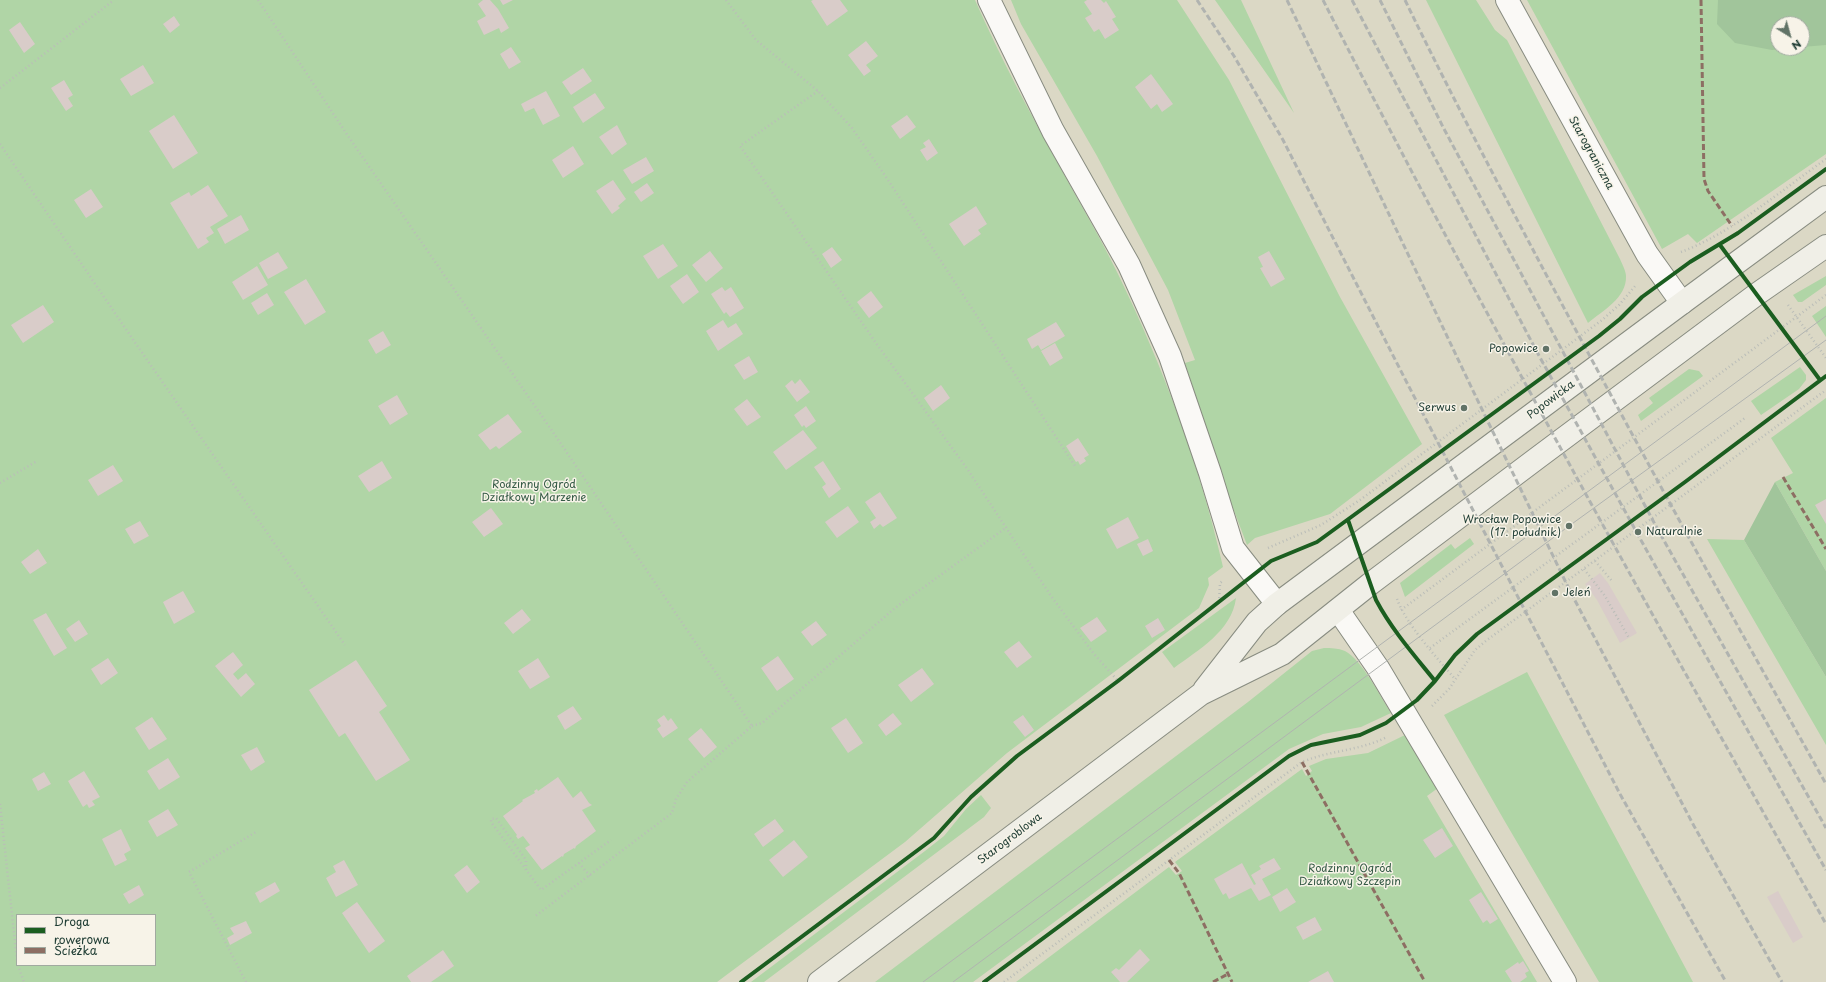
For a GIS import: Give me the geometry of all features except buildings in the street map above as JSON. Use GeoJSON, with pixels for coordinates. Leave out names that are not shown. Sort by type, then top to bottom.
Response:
{"type":"FeatureCollection","features":[{"type":"Feature","properties":{"kind":"street"},"geometry":{"type":"LineString","coordinates":[[989,0],[1053,131],[1129,264],[1170,356],[1210,473],[1233,548],[1277,604]]}},
{"type":"Feature","properties":{"kind":"street","name":"Starograniczna"},"geometry":{"type":"LineString","coordinates":[[1507,0],[1657,269],[1682,303]]}},
{"type":"Feature","properties":{"kind":"street","name":"Popowicka"},"geometry":{"type":"LineString","coordinates":[[1277,604],[1826,197]]}},
{"type":"Feature","properties":{"kind":"street"},"geometry":{"type":"LineString","coordinates":[[1565,982],[1378,668],[1338,610],[1370,584],[1757,294],[1826,246]]}},
{"type":"Feature","properties":{"kind":"street","name":"Starogroblowa"},"geometry":{"type":"LineString","coordinates":[[1201,694],[1257,622],[1277,604]]}},
{"type":"Feature","properties":{"kind":"street","name":"Starogroblowa"},"geometry":{"type":"LineString","coordinates":[[819,982],[1201,694],[1282,654],[1338,610]]}},
{"type":"Feature","properties":{"kind":"path"},"geometry":{"type":"LineString","coordinates":[[0,88],[114,0]]}},
{"type":"Feature","properties":{"kind":"path"},"geometry":{"type":"LineString","coordinates":[[258,0],[348,136],[557,438],[752,726]]}},
{"type":"Feature","properties":{"kind":"path"},"geometry":{"type":"LineString","coordinates":[[726,0],[756,40],[818,91],[852,128],[886,177],[1076,466]]}},
{"type":"Feature","properties":{"kind":"path"},"geometry":{"type":"LineString","coordinates":[[818,91],[740,146],[876,343],[964,464],[1007,527],[1051,596],[1094,654],[1118,682]]}},
{"type":"Feature","properties":{"kind":"path"},"geometry":{"type":"LineString","coordinates":[[0,144],[138,348],[345,645]]}},
{"type":"Feature","properties":{"kind":"path"},"geometry":{"type":"LineString","coordinates":[[1219,602],[1248,569],[1258,552],[1321,525],[1360,500],[1602,320],[1639,282],[1680,253],[1701,245],[1732,226],[1826,159]]}},
{"type":"Feature","properties":{"kind":"path"},"geometry":{"type":"LineString","coordinates":[[1757,294],[1785,332]]}},
{"type":"Feature","properties":{"kind":"path"},"geometry":{"type":"LineString","coordinates":[[1401,610],[1826,295]]}},
{"type":"Feature","properties":{"kind":"path"},"geometry":{"type":"LineString","coordinates":[[1430,648],[1745,418]]}},
{"type":"Feature","properties":{"kind":"path"},"geometry":{"type":"LineString","coordinates":[[0,483],[37,461]]}},
{"type":"Feature","properties":{"kind":"path"},"geometry":{"type":"LineString","coordinates":[[534,916],[590,876],[672,813],[676,799],[687,782],[752,726],[762,723],[896,608],[1007,527]]}},
{"type":"Feature","properties":{"kind":"path"},"geometry":{"type":"LineString","coordinates":[[1595,561],[1612,581]]}},
{"type":"Feature","properties":{"kind":"path"},"geometry":{"type":"LineString","coordinates":[[1584,568],[1605,596],[1629,638]]}},
{"type":"Feature","properties":{"kind":"path"},"geometry":{"type":"LineString","coordinates":[[1219,602],[1220,583],[1248,569]]}},
{"type":"Feature","properties":{"kind":"path"},"geometry":{"type":"LineString","coordinates":[[1442,672],[1450,661]]}},
{"type":"Feature","properties":{"kind":"path"},"geometry":{"type":"LineString","coordinates":[[0,804],[16,952]]}},
{"type":"Feature","properties":{"kind":"path"},"geometry":{"type":"LineString","coordinates":[[526,870],[526,860],[496,818],[492,819],[491,822],[526,870],[541,890],[611,840]]}},
{"type":"Feature","properties":{"kind":"path"},"geometry":{"type":"LineString","coordinates":[[246,982],[189,872],[256,832]]}},
{"type":"Feature","properties":{"kind":"path"},"geometry":{"type":"LineString","coordinates":[[579,863],[590,876]]}},
{"type":"Feature","properties":{"kind":"path"},"geometry":{"type":"LineString","coordinates":[[18,966],[24,982]]}},
{"type":"Feature","properties":{"kind":"green space","name":"Rodzinny Ogród Działkowy Marzenie"},"geometry":{"type":"Polygon","coordinates":[[[0,0],[975,0],[1016,85],[1118,274],[1150,345],[1192,454],[1214,529],[1223,567],[1208,578],[1209,585],[1199,608],[1007,753],[905,842],[717,982],[0,982],[0,0]]]}},
{"type":"Feature","properties":{"kind":"green space"},"geometry":{"type":"Polygon","coordinates":[[[1011,0],[1177,0],[1229,80],[1340,297],[1422,444],[1330,514],[1255,538],[1247,545],[1222,479],[1185,363],[1195,360],[1168,290],[1097,156],[1021,24],[1011,0]]]}},
{"type":"Feature","properties":{"kind":"green space"},"geometry":{"type":"Polygon","coordinates":[[[1215,0],[1241,0],[1294,113],[1215,0]]]}},
{"type":"Feature","properties":{"kind":"green space"},"geometry":{"type":"Polygon","coordinates":[[[1426,0],[1476,0],[1495,30],[1507,40],[1620,259],[1626,276],[1622,291],[1613,303],[1588,323],[1426,0]]]}},
{"type":"Feature","properties":{"kind":"green space"},"geometry":{"type":"Polygon","coordinates":[[[1527,0],[1826,0],[1826,154],[1697,243],[1688,234],[1662,249],[1527,0]]]}},
{"type":"Feature","properties":{"kind":"green space"},"geometry":{"type":"Polygon","coordinates":[[[1718,0],[1826,0],[1826,45],[1810,46],[1810,16],[1770,16],[1770,50],[1735,43],[1717,24],[1718,0]]]}},
{"type":"Feature","properties":{"kind":"green space"},"geometry":{"type":"Polygon","coordinates":[[[1826,276],[1826,285],[1802,302],[1798,302],[1793,295],[1826,276]]]}},
{"type":"Feature","properties":{"kind":"green space"},"geometry":{"type":"Polygon","coordinates":[[[1826,306],[1826,337],[1812,316],[1826,306]]]}},
{"type":"Feature","properties":{"kind":"green space"},"geometry":{"type":"Polygon","coordinates":[[[1800,367],[1806,375],[1806,380],[1799,389],[1761,415],[1751,401],[1800,367]]]}},
{"type":"Feature","properties":{"kind":"green space"},"geometry":{"type":"Polygon","coordinates":[[[1689,369],[1699,371],[1703,376],[1641,421],[1638,415],[1653,403],[1649,398],[1689,369]]]}},
{"type":"Feature","properties":{"kind":"green space"},"geometry":{"type":"Polygon","coordinates":[[[1826,398],[1826,571],[1775,482],[1793,473],[1771,438],[1826,398]]]}},
{"type":"Feature","properties":{"kind":"green space"},"geometry":{"type":"Polygon","coordinates":[[[1775,482],[1826,571],[1826,677],[1744,540],[1775,482]]]}},
{"type":"Feature","properties":{"kind":"green space"},"geometry":{"type":"Polygon","coordinates":[[[1470,538],[1474,544],[1405,597],[1400,583],[1451,544],[1455,549],[1470,538]]]}},
{"type":"Feature","properties":{"kind":"green space"},"geometry":{"type":"Polygon","coordinates":[[[1707,539],[1744,540],[1826,677],[1826,745],[1707,539]]]}},
{"type":"Feature","properties":{"kind":"green space"},"geometry":{"type":"Polygon","coordinates":[[[1236,598],[1233,610],[1221,630],[1203,647],[1174,668],[1162,652],[1236,598]]]}},
{"type":"Feature","properties":{"kind":"green space"},"geometry":{"type":"Polygon","coordinates":[[[1324,648],[1340,649],[1345,651],[1358,662],[1391,713],[1361,727],[1323,734],[1289,749],[973,982],[875,982],[1248,702],[1312,651],[1324,648]]]}},
{"type":"Feature","properties":{"kind":"green space"},"geometry":{"type":"Polygon","coordinates":[[[1527,672],[1693,982],[1599,982],[1444,715],[1527,672]]]}},
{"type":"Feature","properties":{"kind":"green space","name":"Rodzinny Ogród Działkowy Szczepin"},"geometry":{"type":"Polygon","coordinates":[[[1405,735],[1438,788],[1427,796],[1537,982],[1016,982],[1169,867],[1176,875],[1182,871],[1175,862],[1302,769],[1306,776],[1312,771],[1309,766],[1326,759],[1368,753],[1405,735]]]}},
{"type":"Feature","properties":{"kind":"green space"},"geometry":{"type":"Polygon","coordinates":[[[981,795],[991,808],[984,817],[764,982],[751,982],[944,836],[966,809],[981,795]]]}},
{"type":"Feature","properties":{"kind":"tram line"},"geometry":{"type":"LineString","coordinates":[[923,982],[1826,316]]}},
{"type":"Feature","properties":{"kind":"tram line"},"geometry":{"type":"LineString","coordinates":[[953,982],[1569,526],[1826,340]]}},
{"type":"Feature","properties":{"kind":"railway"},"geometry":{"type":"LineString","coordinates":[[1197,0],[1234,56],[1283,140],[1620,794],[1726,982]]}},
{"type":"Feature","properties":{"kind":"railway"},"geometry":{"type":"LineString","coordinates":[[1287,0],[1571,593],[1694,826],[1782,982]]}},
{"type":"Feature","properties":{"kind":"railway"},"geometry":{"type":"LineString","coordinates":[[1323,0],[1444,233],[1570,465],[1826,924]]}},
{"type":"Feature","properties":{"kind":"railway"},"geometry":{"type":"LineString","coordinates":[[1352,0],[1537,352],[1826,870]]}},
{"type":"Feature","properties":{"kind":"railway"},"geometry":{"type":"LineString","coordinates":[[1380,0],[1443,127],[1658,530],[1826,828]]}},
{"type":"Feature","properties":{"kind":"railway"},"geometry":{"type":"LineString","coordinates":[[1405,0],[1471,132],[1575,329],[1826,784]]}},
{"type":"Feature","properties":{"kind":"marked path"},"geometry":{"type":"LineString","coordinates":[[1701,0],[1704,179],[1708,191],[1732,226]]}},
{"type":"Feature","properties":{"kind":"marked path"},"geometry":{"type":"LineString","coordinates":[[1783,477],[1826,549]]}},
{"type":"Feature","properties":{"kind":"marked path"},"geometry":{"type":"LineString","coordinates":[[1302,762],[1425,982]]}},
{"type":"Feature","properties":{"kind":"marked path"},"geometry":{"type":"LineString","coordinates":[[1169,860],[1179,873],[1232,982]]}},
{"type":"Feature","properties":{"kind":"marked path"},"geometry":{"type":"LineString","coordinates":[[1213,982],[1228,974]]}},
{"type":"Feature","properties":{"kind":"cycle path"},"geometry":{"type":"LineString","coordinates":[[741,982],[934,838],[971,797],[1017,756],[1118,681],[1271,561],[1317,542],[1599,336],[1620,319],[1642,297],[1690,262],[1738,233],[1826,169]]}},
{"type":"Feature","properties":{"kind":"cycle path"},"geometry":{"type":"LineString","coordinates":[[1720,245],[1820,380]]}},
{"type":"Feature","properties":{"kind":"cycle path"},"geometry":{"type":"LineString","coordinates":[[984,982],[1289,756],[1311,745],[1360,735],[1386,723],[1417,700],[1435,681],[1455,655],[1477,634],[1685,482],[1826,376]]}},
{"type":"Feature","properties":{"kind":"cycle path"},"geometry":{"type":"LineString","coordinates":[[1348,520],[1376,600],[1396,632],[1435,681]]}},
{"type":"Feature","properties":{"kind":"place","name":"Popowice"},"geometry":{"type":"Point","coordinates":[1546,349]}},
{"type":"Feature","properties":{"kind":"place","name":"Serwus"},"geometry":{"type":"Point","coordinates":[1464,408]}},
{"type":"Feature","properties":{"kind":"place","name":"Wrocław Popowice (17. południk)"},"geometry":{"type":"Point","coordinates":[1569,526]}},
{"type":"Feature","properties":{"kind":"place","name":"Naturalnie"},"geometry":{"type":"Point","coordinates":[1638,532]}},
{"type":"Feature","properties":{"kind":"place","name":"Jeleń"},"geometry":{"type":"Point","coordinates":[1555,593]}}]}
